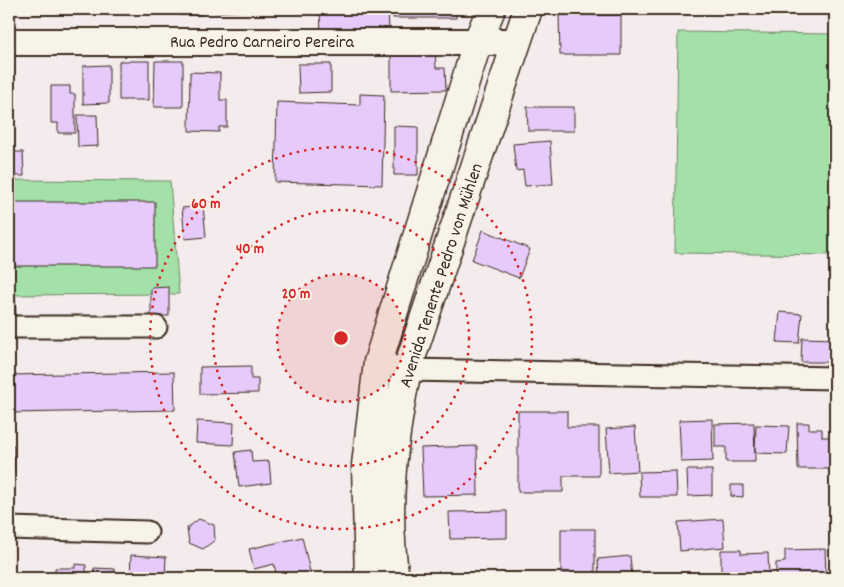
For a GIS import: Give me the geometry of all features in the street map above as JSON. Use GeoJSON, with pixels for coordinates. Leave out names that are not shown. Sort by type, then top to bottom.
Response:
{"type":"FeatureCollection","features":[{"type":"Feature","properties":{"kind":"main road","name":"Avenida Tenente Pedro von Mühlen"},"geometry":{"type":"LineString","coordinates":[[369,578],[366,465],[378,362],[478,41],[491,9]]}},
{"type":"Feature","properties":{"kind":"main road","name":"Avenida Tenente Pedro von Mühlen"},"geometry":{"type":"LineString","coordinates":[[395,578],[391,516],[393,464],[396,425],[407,370],[528,9]]}},
{"type":"Feature","properties":{"kind":"street","name":"Rua Pedro Carneiro Pereira"},"geometry":{"type":"LineString","coordinates":[[9,42],[516,42]]}},
{"type":"Feature","properties":{"kind":"street"},"geometry":{"type":"LineString","coordinates":[[9,328],[156,327]]}},
{"type":"Feature","properties":{"kind":"street"},"geometry":{"type":"LineString","coordinates":[[378,362],[407,370],[835,378]]}},
{"type":"Feature","properties":{"kind":"street"},"geometry":{"type":"LineString","coordinates":[[9,528],[147,532]]}},
{"type":"Feature","properties":{"kind":"green space"},"geometry":{"type":"Polygon","coordinates":[[[678,32],[835,34],[835,255],[675,253],[678,32]]]}},
{"type":"Feature","properties":{"kind":"green space"},"geometry":{"type":"Polygon","coordinates":[[[9,180],[170,181],[179,294],[9,295],[9,180]]]}},
{"type":"Feature","properties":{"kind":"building"},"geometry":{"type":"Polygon","coordinates":[[[179,9],[201,9],[201,15],[179,15],[179,9]]]}},
{"type":"Feature","properties":{"kind":"building"},"geometry":{"type":"Polygon","coordinates":[[[216,9],[250,9],[250,10],[216,12],[216,9]]]}},
{"type":"Feature","properties":{"kind":"building"},"geometry":{"type":"Polygon","coordinates":[[[320,9],[388,9],[389,29],[321,33],[320,9]]]}},
{"type":"Feature","properties":{"kind":"building"},"geometry":{"type":"Polygon","coordinates":[[[393,9],[456,9],[456,18],[393,18],[393,9]]]}},
{"type":"Feature","properties":{"kind":"building"},"geometry":{"type":"Polygon","coordinates":[[[559,15],[621,15],[621,55],[560,55],[559,15]]]}},
{"type":"Feature","properties":{"kind":"building"},"geometry":{"type":"Polygon","coordinates":[[[435,52],[436,68],[445,68],[446,90],[391,91],[391,53],[435,52]]]}},
{"type":"Feature","properties":{"kind":"building"},"geometry":{"type":"Polygon","coordinates":[[[119,61],[149,61],[149,100],[119,100],[119,61]]]}},
{"type":"Feature","properties":{"kind":"building"},"geometry":{"type":"Polygon","coordinates":[[[155,61],[183,61],[183,107],[154,107],[155,61]]]}},
{"type":"Feature","properties":{"kind":"building"},"geometry":{"type":"Polygon","coordinates":[[[298,64],[331,64],[331,92],[299,93],[298,64]]]}},
{"type":"Feature","properties":{"kind":"building"},"geometry":{"type":"Polygon","coordinates":[[[109,65],[109,103],[83,104],[83,66],[109,65]]]}},
{"type":"Feature","properties":{"kind":"building"},"geometry":{"type":"Polygon","coordinates":[[[190,72],[220,73],[220,100],[227,100],[227,127],[219,127],[219,132],[189,131],[190,72]]]}},
{"type":"Feature","properties":{"kind":"building"},"geometry":{"type":"Polygon","coordinates":[[[51,86],[70,86],[70,94],[75,94],[75,133],[58,133],[58,123],[51,123],[51,86]]]}},
{"type":"Feature","properties":{"kind":"building"},"geometry":{"type":"Polygon","coordinates":[[[360,94],[384,95],[382,185],[275,182],[277,102],[360,105],[360,94]]]}},
{"type":"Feature","properties":{"kind":"building"},"geometry":{"type":"Polygon","coordinates":[[[527,107],[574,107],[574,131],[528,131],[527,107]]]}},
{"type":"Feature","properties":{"kind":"building"},"geometry":{"type":"Polygon","coordinates":[[[77,115],[97,115],[98,146],[78,147],[77,115]]]}},
{"type":"Feature","properties":{"kind":"building"},"geometry":{"type":"Polygon","coordinates":[[[394,126],[418,127],[418,175],[394,175],[394,126]]]}},
{"type":"Feature","properties":{"kind":"building"},"geometry":{"type":"Polygon","coordinates":[[[550,141],[553,184],[525,186],[523,170],[516,171],[513,144],[550,141]]]}},
{"type":"Feature","properties":{"kind":"building"},"geometry":{"type":"Polygon","coordinates":[[[9,152],[23,152],[24,176],[9,176],[9,152]]]}},
{"type":"Feature","properties":{"kind":"building"},"geometry":{"type":"Polygon","coordinates":[[[9,202],[155,202],[155,266],[9,266],[9,202]]]}},
{"type":"Feature","properties":{"kind":"building"},"geometry":{"type":"Polygon","coordinates":[[[203,206],[206,237],[185,239],[182,208],[203,206]]]}},
{"type":"Feature","properties":{"kind":"building"},"geometry":{"type":"Polygon","coordinates":[[[483,230],[530,249],[519,278],[472,260],[483,230]]]}},
{"type":"Feature","properties":{"kind":"building"},"geometry":{"type":"Polygon","coordinates":[[[169,287],[169,316],[151,316],[151,288],[169,287]]]}},
{"type":"Feature","properties":{"kind":"building"},"geometry":{"type":"Polygon","coordinates":[[[9,297],[15,297],[16,317],[9,317],[9,297]]]}},
{"type":"Feature","properties":{"kind":"building"},"geometry":{"type":"Polygon","coordinates":[[[780,312],[802,314],[799,343],[777,342],[780,312]]]}},
{"type":"Feature","properties":{"kind":"building"},"geometry":{"type":"Polygon","coordinates":[[[802,338],[835,339],[835,362],[801,362],[802,338]]]}},
{"type":"Feature","properties":{"kind":"building"},"geometry":{"type":"Polygon","coordinates":[[[251,366],[251,379],[258,379],[258,393],[200,394],[200,367],[251,366]]]}},
{"type":"Feature","properties":{"kind":"building"},"geometry":{"type":"Polygon","coordinates":[[[174,372],[175,410],[9,413],[9,375],[174,372]]]}},
{"type":"Feature","properties":{"kind":"building"},"geometry":{"type":"Polygon","coordinates":[[[518,411],[567,411],[567,427],[599,427],[599,476],[563,476],[563,492],[518,492],[518,411]]]}},
{"type":"Feature","properties":{"kind":"building"},"geometry":{"type":"Polygon","coordinates":[[[712,419],[713,461],[681,462],[679,420],[712,419]]]}},
{"type":"Feature","properties":{"kind":"building"},"geometry":{"type":"Polygon","coordinates":[[[197,421],[234,423],[233,445],[196,443],[197,421]]]}},
{"type":"Feature","properties":{"kind":"building"},"geometry":{"type":"Polygon","coordinates":[[[754,423],[755,462],[726,462],[726,447],[715,447],[715,424],[754,423]]]}},
{"type":"Feature","properties":{"kind":"building"},"geometry":{"type":"Polygon","coordinates":[[[797,423],[809,423],[809,429],[822,429],[822,437],[835,437],[835,469],[798,469],[797,423]]]}},
{"type":"Feature","properties":{"kind":"building"},"geometry":{"type":"Polygon","coordinates":[[[756,425],[789,426],[787,454],[755,453],[756,425]]]}},
{"type":"Feature","properties":{"kind":"building"},"geometry":{"type":"Polygon","coordinates":[[[635,427],[638,471],[609,473],[606,429],[635,427]]]}},
{"type":"Feature","properties":{"kind":"building"},"geometry":{"type":"Polygon","coordinates":[[[9,445],[14,445],[14,470],[9,470],[9,445]]]}},
{"type":"Feature","properties":{"kind":"building"},"geometry":{"type":"Polygon","coordinates":[[[477,446],[478,495],[423,496],[421,448],[477,446]]]}},
{"type":"Feature","properties":{"kind":"building"},"geometry":{"type":"Polygon","coordinates":[[[251,450],[252,462],[269,461],[271,483],[239,487],[235,452],[251,450]]]}},
{"type":"Feature","properties":{"kind":"building"},"geometry":{"type":"Polygon","coordinates":[[[687,470],[712,470],[712,495],[688,496],[687,470]]]}},
{"type":"Feature","properties":{"kind":"building"},"geometry":{"type":"Polygon","coordinates":[[[676,471],[677,497],[640,497],[639,472],[676,471]]]}},
{"type":"Feature","properties":{"kind":"building"},"geometry":{"type":"Polygon","coordinates":[[[731,485],[743,485],[743,497],[731,496],[731,485]]]}},
{"type":"Feature","properties":{"kind":"building"},"geometry":{"type":"Polygon","coordinates":[[[507,511],[507,538],[450,539],[449,512],[507,511]]]}},
{"type":"Feature","properties":{"kind":"building"},"geometry":{"type":"Polygon","coordinates":[[[199,519],[214,525],[215,540],[203,549],[189,543],[187,528],[199,519]]]}},
{"type":"Feature","properties":{"kind":"building"},"geometry":{"type":"Polygon","coordinates":[[[723,519],[725,547],[680,551],[678,522],[723,519]]]}},
{"type":"Feature","properties":{"kind":"building"},"geometry":{"type":"Polygon","coordinates":[[[561,529],[595,529],[595,574],[561,574],[561,529]]]}},
{"type":"Feature","properties":{"kind":"building"},"geometry":{"type":"Polygon","coordinates":[[[302,537],[311,576],[277,578],[274,564],[254,569],[249,549],[302,537]]]}},
{"type":"Feature","properties":{"kind":"building"},"geometry":{"type":"Polygon","coordinates":[[[825,549],[826,578],[776,578],[776,563],[785,562],[785,550],[825,549]]]}},
{"type":"Feature","properties":{"kind":"building"},"geometry":{"type":"Polygon","coordinates":[[[721,550],[741,550],[741,554],[768,553],[769,578],[721,578],[721,550]]]}},
{"type":"Feature","properties":{"kind":"building"},"geometry":{"type":"Polygon","coordinates":[[[131,555],[166,557],[165,578],[130,578],[131,555]]]}},
{"type":"Feature","properties":{"kind":"building"},"geometry":{"type":"Polygon","coordinates":[[[630,556],[632,578],[599,578],[598,559],[630,556]]]}},
{"type":"Feature","properties":{"kind":"building"},"geometry":{"type":"Polygon","coordinates":[[[75,564],[86,565],[86,578],[55,578],[55,568],[75,568],[75,564]]]}},
{"type":"Feature","properties":{"kind":"building"},"geometry":{"type":"Polygon","coordinates":[[[94,568],[115,569],[115,578],[93,578],[94,568]]]}}]}
